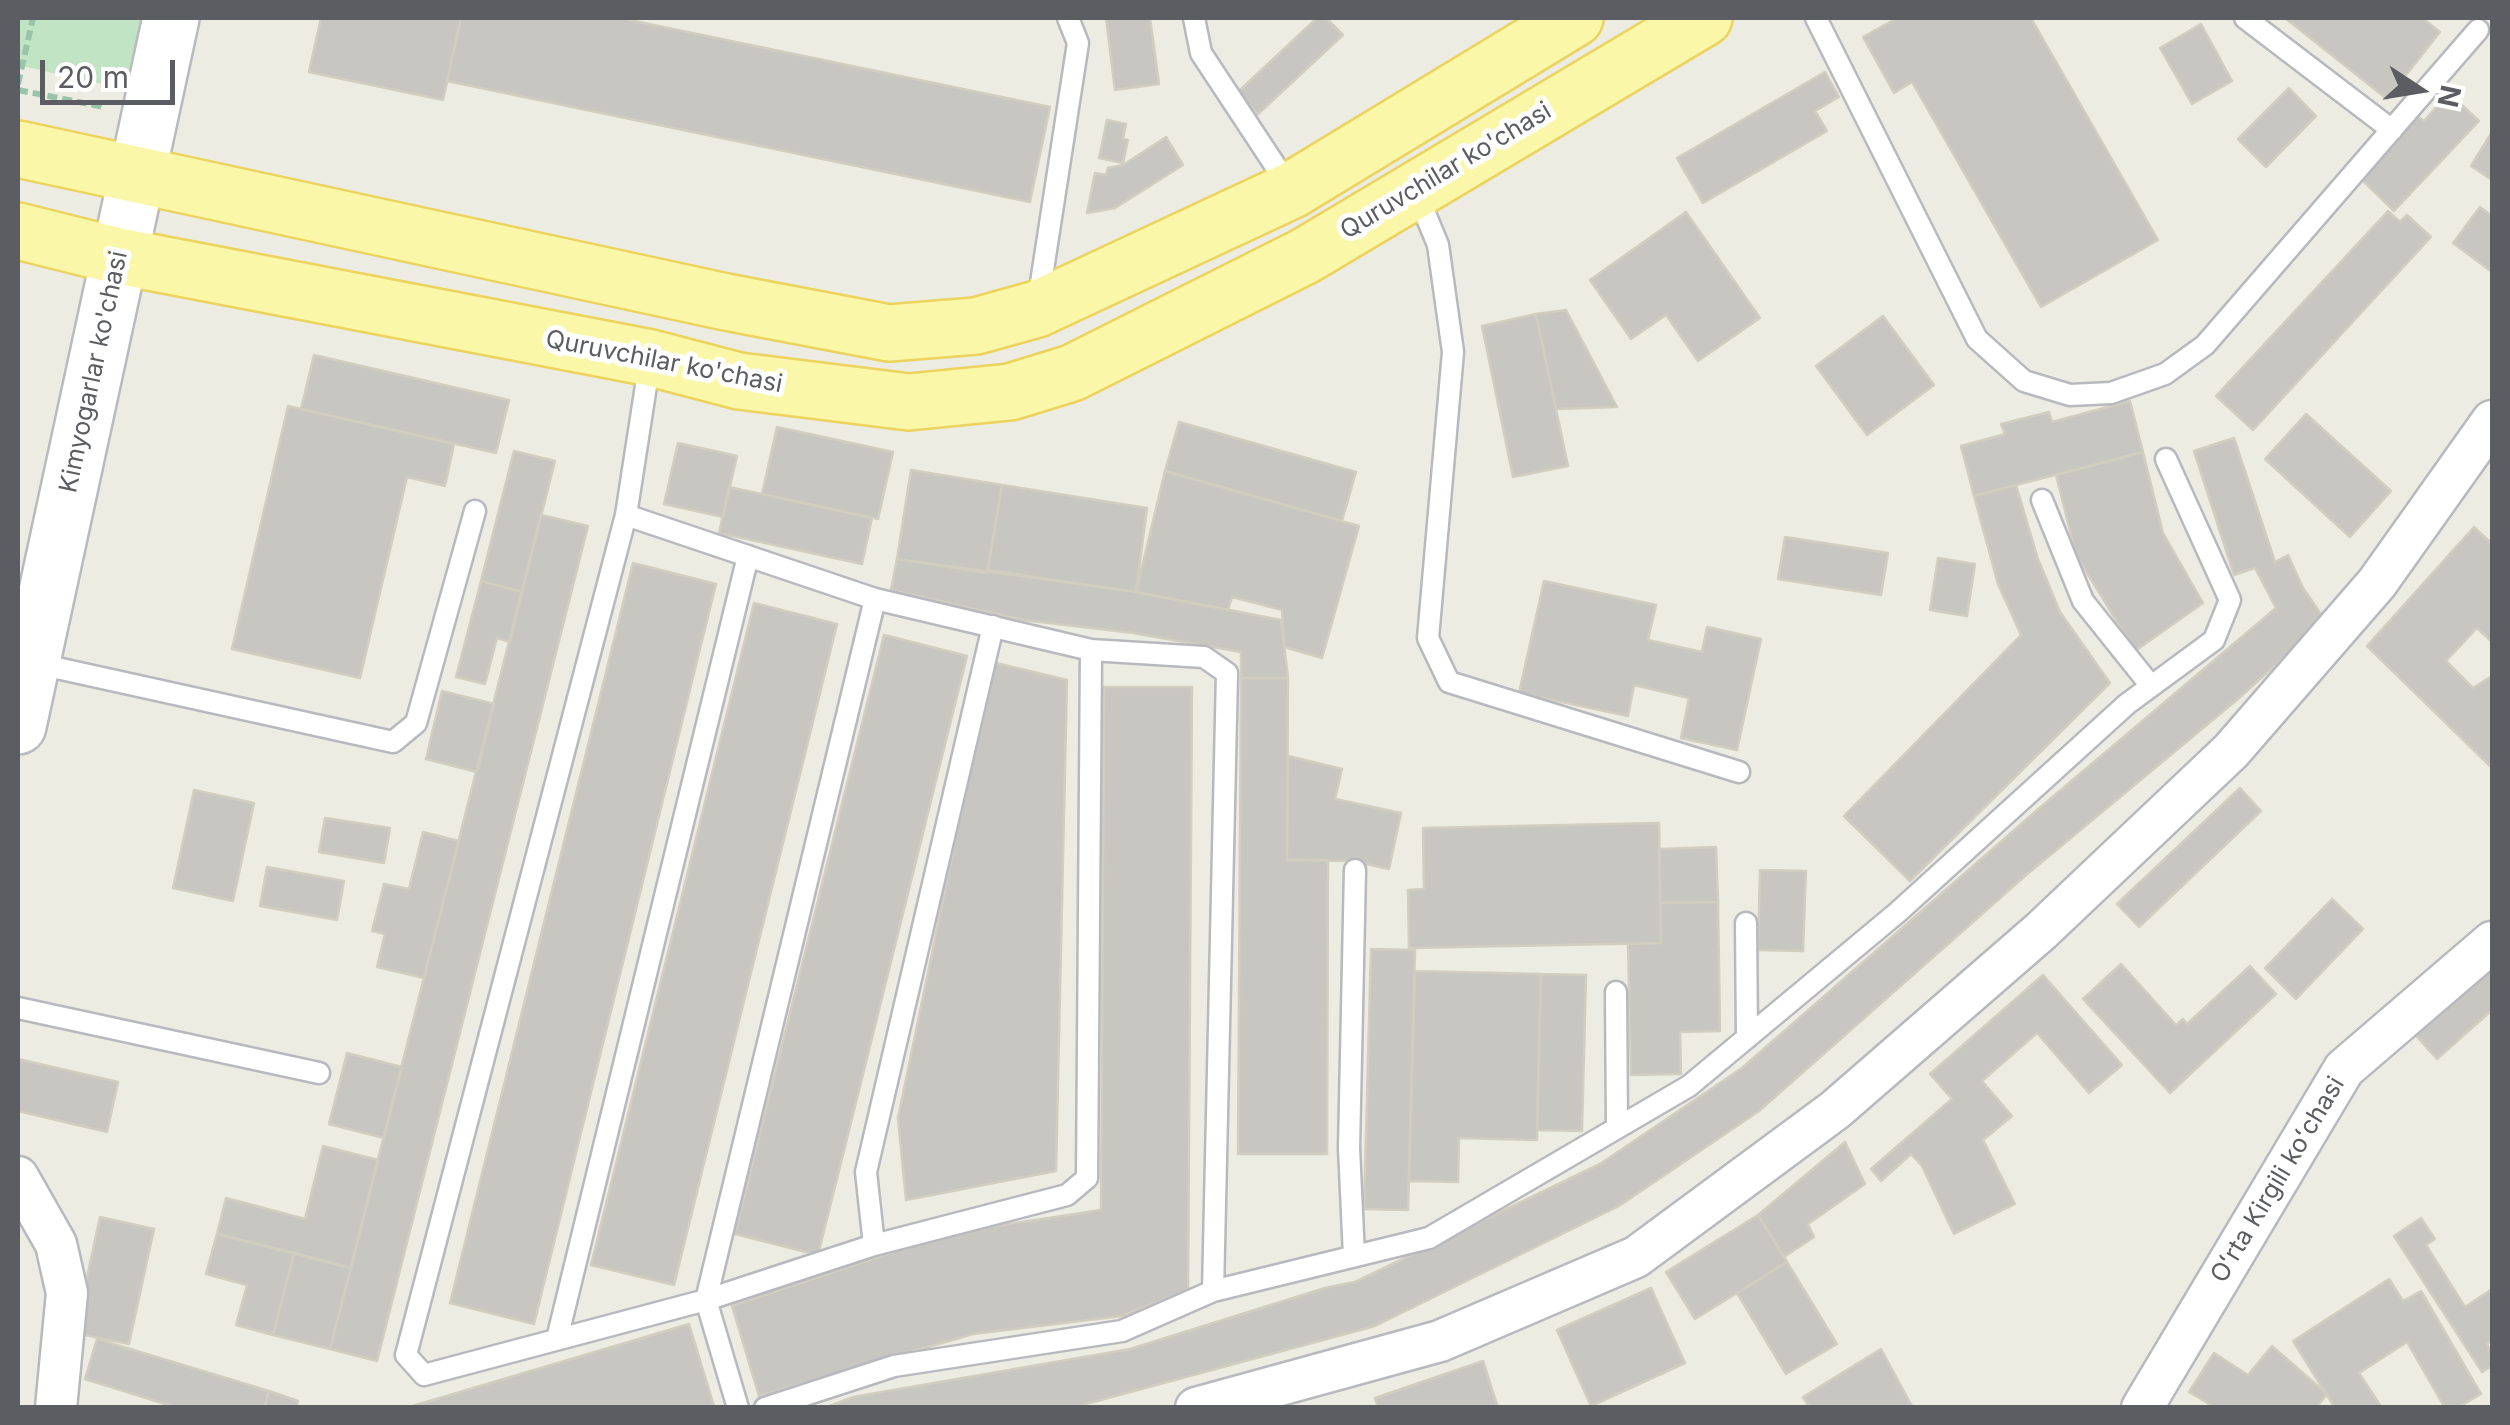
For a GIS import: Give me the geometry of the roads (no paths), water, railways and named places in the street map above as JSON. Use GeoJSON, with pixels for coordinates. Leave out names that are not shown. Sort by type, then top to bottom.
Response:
{"type":"FeatureCollection","features":[{"type":"Feature","properties":{"kind":"main road"},"geometry":{"type":"LineString","coordinates":[[18,149],[888,334],[976,326],[1037,309],[1292,190],[1574,18]]}},
{"type":"Feature","properties":{"kind":"main road","name":"Quruvchilar ko'chasi"},"geometry":{"type":"LineString","coordinates":[[18,231],[118,256],[650,358],[739,381],[908,402],[1010,392],[1072,373],[1305,256],[1704,18]]}},
{"type":"Feature","properties":{"kind":"street","name":"Kimyogarlar ko'chasi"},"geometry":{"type":"LineString","coordinates":[[18,726],[171,18]]}},
{"type":"Feature","properties":{"kind":"street"},"geometry":{"type":"LineString","coordinates":[[1196,1408],[1440,1341],[1636,1257],[1835,1110],[2041,931],[2231,751],[2378,582],[2492,421]]}},
{"type":"Feature","properties":{"kind":"street","name":"Oʻrta Kirgili koʻchasi"},"geometry":{"type":"LineString","coordinates":[[2142,1408],[2344,1069],[2492,942]]}},
{"type":"Feature","properties":{"kind":"street"},"geometry":{"type":"LineString","coordinates":[[18,1177],[56,1244],[66,1294],[56,1408]]}},
{"type":"Feature","properties":{"kind":"lane"},"geometry":{"type":"LineString","coordinates":[[1037,309],[1078,43],[1068,18]]}},
{"type":"Feature","properties":{"kind":"lane"},"geometry":{"type":"LineString","coordinates":[[1194,18],[1200,53],[1292,190]]}},
{"type":"Feature","properties":{"kind":"lane"},"geometry":{"type":"LineString","coordinates":[[1816,18],[1976,339],[2024,381],[2070,395],[2111,393],[2166,374],[2206,345],[2478,30]]}},
{"type":"Feature","properties":{"kind":"lane"},"geometry":{"type":"LineString","coordinates":[[2245,18],[2392,130]]}},
{"type":"Feature","properties":{"kind":"lane"},"geometry":{"type":"LineString","coordinates":[[1416,190],[1438,245],[1452,352],[1428,638],[1449,682],[1740,772]]}},
{"type":"Feature","properties":{"kind":"lane"},"geometry":{"type":"LineString","coordinates":[[650,358],[626,515],[406,1355],[424,1375],[706,1300],[874,1245],[1067,1195],[1086,1178],[1091,650]]}},
{"type":"Feature","properties":{"kind":"lane"},"geometry":{"type":"LineString","coordinates":[[764,1408],[894,1366],[1122,1331],[1213,1291],[1428,1238],[1689,1086],[1898,912],[2152,686],[2214,640],[2230,600],[2166,459]]}},
{"type":"Feature","properties":{"kind":"lane"},"geometry":{"type":"LineString","coordinates":[[2042,500],[2083,601],[2152,686]]}},
{"type":"Feature","properties":{"kind":"lane"},"geometry":{"type":"LineString","coordinates":[[32,663],[393,742],[416,723],[475,511]]}},
{"type":"Feature","properties":{"kind":"lane"},"geometry":{"type":"LineString","coordinates":[[626,515],[875,598],[1091,650],[1204,657],[1227,673],[1213,1291]]}},
{"type":"Feature","properties":{"kind":"lane"},"geometry":{"type":"LineString","coordinates":[[557,1339],[748,556]]}},
{"type":"Feature","properties":{"kind":"lane"},"geometry":{"type":"LineString","coordinates":[[738,1408],[706,1300],[875,598]]}},
{"type":"Feature","properties":{"kind":"lane"},"geometry":{"type":"LineString","coordinates":[[874,1245],[866,1172],[993,626]]}},
{"type":"Feature","properties":{"kind":"lane"},"geometry":{"type":"LineString","coordinates":[[1354,1256],[1349,1148],[1355,870]]}},
{"type":"Feature","properties":{"kind":"lane"},"geometry":{"type":"LineString","coordinates":[[1746,922],[1746,1038]]}},
{"type":"Feature","properties":{"kind":"lane"},"geometry":{"type":"LineString","coordinates":[[1616,992],[1617,1128]]}},
{"type":"Feature","properties":{"kind":"lane"},"geometry":{"type":"LineString","coordinates":[[18,1008],[319,1073]]}}]}
